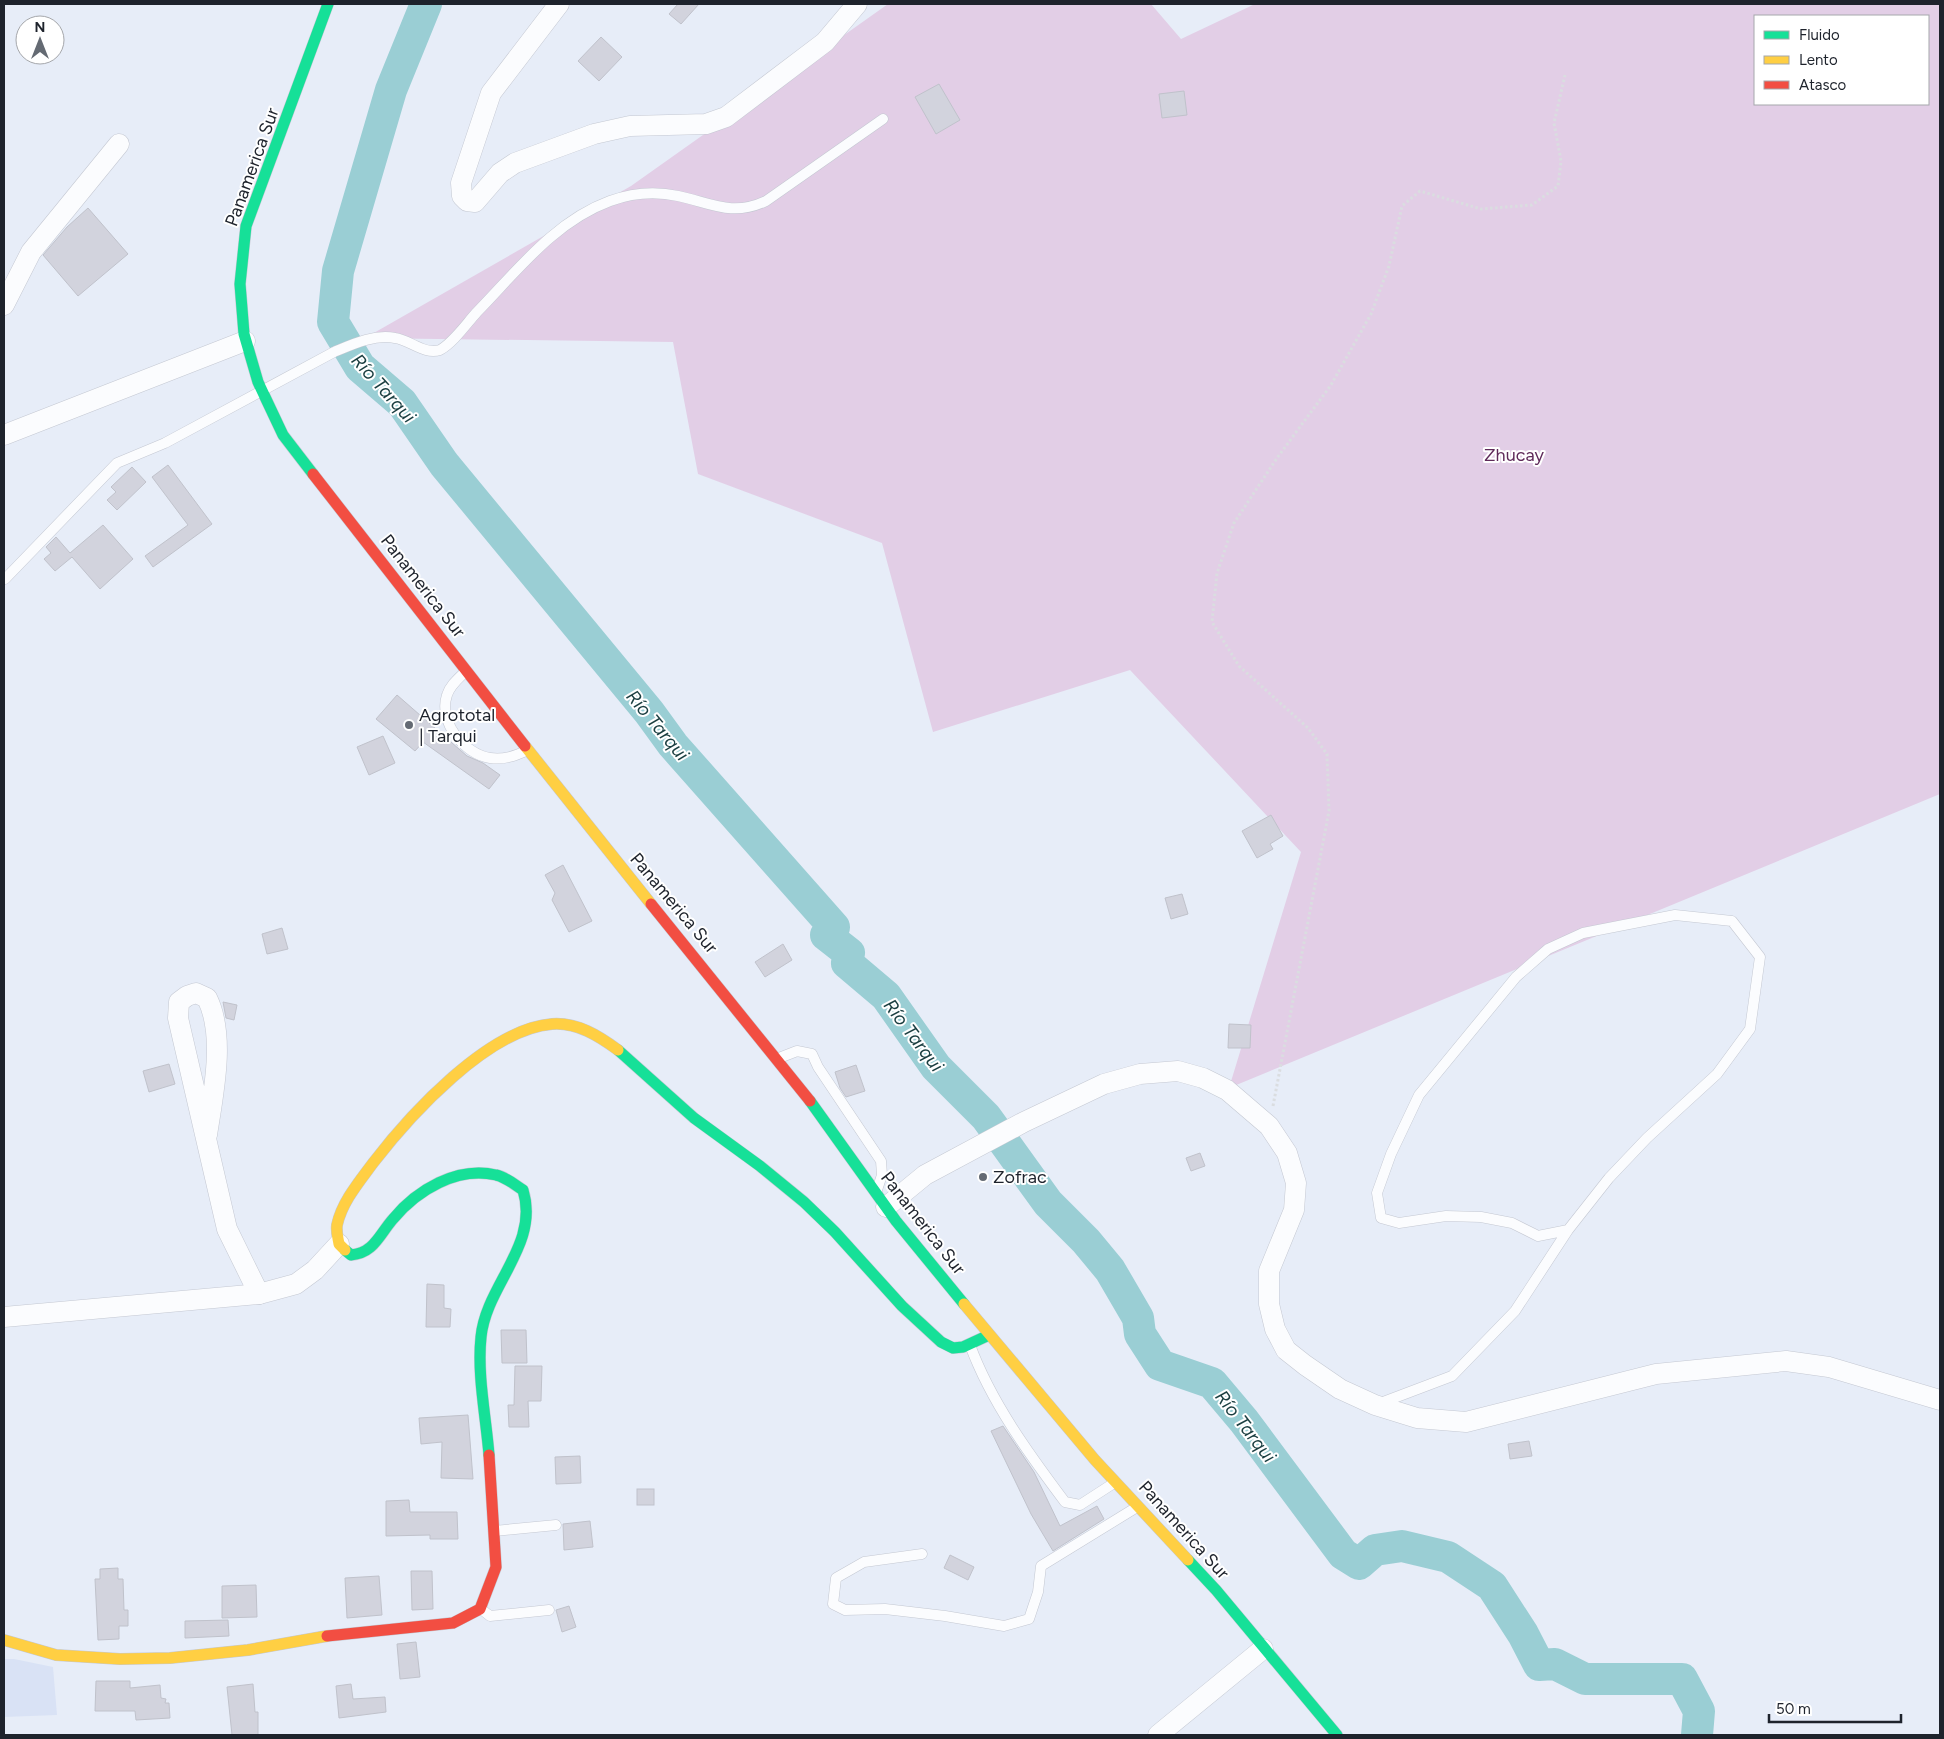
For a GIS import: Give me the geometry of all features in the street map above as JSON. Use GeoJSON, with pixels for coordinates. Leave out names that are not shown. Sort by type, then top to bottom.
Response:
{"type":"FeatureCollection","features":[{"type":"Feature","properties":{"kind":"main road","name":"Panamerica Sur"},"geometry":{"type":"LineString","coordinates":[[328,4],[246,226],[240,282],[241,324],[245,341],[260,391],[283,435],[528,750],[778,1058],[881,1200],[988,1336],[1039,1397],[1216,1590],[1263,1649],[1337,1735]]}},
{"type":"Feature","properties":{"kind":"main road"},"geometry":{"type":"LineString","coordinates":[[4,1640],[56,1655],[120,1659],[170,1658],[224,1653],[326,1636],[453,1623],[480,1609],[496,1567],[489,1453],[480,1361],[481,1336],[487,1311],[514,1258],[527,1223],[527,1203],[522,1190],[496,1175],[466,1173],[426,1188],[394,1218],[374,1248],[362,1255],[351,1255],[338,1244],[336,1229],[342,1210],[365,1173],[406,1121],[430,1097],[483,1055],[515,1036],[542,1026],[572,1025],[590,1032],[636,1063],[693,1117],[791,1190],[834,1231],[910,1315],[940,1341],[949,1347],[960,1348],[988,1336]]}},
{"type":"Feature","properties":{"kind":"street"},"geometry":{"type":"LineString","coordinates":[[559,4],[491,93],[461,183],[462,196],[467,201],[475,202],[500,173],[514,163],[594,134],[630,126],[706,124],[726,117],[825,42],[857,4]]}},
{"type":"Feature","properties":{"kind":"street"},"geometry":{"type":"LineString","coordinates":[[4,305],[31,252],[119,144]]}},
{"type":"Feature","properties":{"kind":"street"},"geometry":{"type":"LineString","coordinates":[[4,431],[245,341]]}},
{"type":"Feature","properties":{"kind":"street"},"geometry":{"type":"LineString","coordinates":[[207,1135],[216,1074],[215,1029],[207,998],[196,993],[187,996],[179,1002],[178,1018],[207,1135],[214,1181],[227,1229],[259,1294]]}},
{"type":"Feature","properties":{"kind":"street"},"geometry":{"type":"LineString","coordinates":[[881,1200],[1024,1122],[1104,1084],[1140,1074],[1178,1071],[1203,1078],[1227,1090],[1269,1126],[1286,1153],[1296,1183],[1294,1210],[1269,1271],[1269,1304],[1275,1329],[1286,1350],[1340,1389],[1375,1405],[1417,1418],[1466,1422],[1656,1374],[1786,1361],[1829,1367],[1940,1400]]}},
{"type":"Feature","properties":{"kind":"street"},"geometry":{"type":"LineString","coordinates":[[4,1317],[259,1294],[296,1284],[315,1270],[338,1244]]}},
{"type":"Feature","properties":{"kind":"street"},"geometry":{"type":"LineString","coordinates":[[1158,1735],[1263,1649]]}},
{"type":"Feature","properties":{"kind":"lane"},"geometry":{"type":"LineString","coordinates":[[5,579],[117,463],[165,443],[334,352],[359,342],[394,337],[427,350],[440,350],[546,241],[568,224],[596,207],[633,194],[654,193],[677,195],[732,209],[751,207],[766,201],[883,118]]}},
{"type":"Feature","properties":{"kind":"lane"},"geometry":{"type":"LineString","coordinates":[[466,671],[452,685],[446,696],[448,722],[456,738],[470,750],[489,758],[508,759],[528,750]]}},
{"type":"Feature","properties":{"kind":"lane"},"geometry":{"type":"LineString","coordinates":[[1375,1405],[1452,1376],[1515,1311],[1568,1230],[1609,1178],[1647,1138],[1717,1074],[1750,1029],[1760,957],[1732,921],[1675,915],[1583,934],[1548,949],[1516,977],[1419,1095],[1391,1154],[1377,1193],[1382,1218],[1399,1223],[1446,1216],[1481,1217],[1512,1223],[1538,1236],[1568,1230]]}},
{"type":"Feature","properties":{"kind":"lane"},"geometry":{"type":"LineString","coordinates":[[778,1058],[796,1051],[812,1054],[818,1067],[882,1161],[881,1200]]}},
{"type":"Feature","properties":{"kind":"lane"},"geometry":{"type":"LineString","coordinates":[[970,1345],[983,1378],[1036,1463],[1065,1502],[1080,1505],[1117,1481]]}},
{"type":"Feature","properties":{"kind":"lane"},"geometry":{"type":"LineString","coordinates":[[922,1554],[864,1562],[836,1578],[833,1604],[845,1610],[885,1609],[945,1616],[1004,1626],[1029,1619],[1038,1592],[1041,1566],[1138,1507]]}},
{"type":"Feature","properties":{"kind":"lane"},"geometry":{"type":"LineString","coordinates":[[493,1531],[556,1525]]}},
{"type":"Feature","properties":{"kind":"lane"},"geometry":{"type":"LineString","coordinates":[[480,1609],[490,1616],[549,1610]]}},
{"type":"Feature","properties":{"kind":"path"},"geometry":{"type":"LineString","coordinates":[[1269,1126],[1329,811],[1327,754],[1308,728],[1239,666],[1212,622],[1217,573],[1234,523],[1277,458],[1331,386],[1371,314],[1389,266],[1402,206],[1420,191],[1481,210],[1532,205],[1558,186],[1561,161],[1554,123],[1565,75]]}},
{"type":"Feature","properties":{"kind":"shaded area"},"geometry":{"type":"Polygon","coordinates":[[[4,1659],[14,1659],[53,1667],[57,1715],[4,1717],[4,1659]]]}},
{"type":"Feature","properties":{"kind":"green space","name":"Zhucay"},"geometry":{"type":"Polygon","coordinates":[[[888,4],[1151,4],[1181,39],[1255,4],[1940,4],[1940,794],[1229,1088],[1301,852],[1130,670],[933,732],[882,543],[698,474],[673,342],[365,338],[631,186],[888,4]]]}},
{"type":"Feature","properties":{"kind":"building"},"geometry":{"type":"Polygon","coordinates":[[[678,4],[699,4],[681,24],[669,14],[678,4]]]}},
{"type":"Feature","properties":{"kind":"building"},"geometry":{"type":"Polygon","coordinates":[[[601,37],[622,57],[599,81],[578,61],[601,37]]]}},
{"type":"Feature","properties":{"kind":"building"},"geometry":{"type":"Polygon","coordinates":[[[939,84],[960,120],[936,134],[915,97],[939,84]]]}},
{"type":"Feature","properties":{"kind":"building"},"geometry":{"type":"Polygon","coordinates":[[[1184,91],[1187,115],[1162,118],[1159,94],[1184,91]]]}},
{"type":"Feature","properties":{"kind":"building"},"geometry":{"type":"Polygon","coordinates":[[[88,208],[128,254],[78,296],[43,255],[67,227],[88,208]]]}},
{"type":"Feature","properties":{"kind":"building"},"geometry":{"type":"Polygon","coordinates":[[[168,465],[212,524],[153,567],[145,556],[188,525],[152,477],[168,465]]]}},
{"type":"Feature","properties":{"kind":"building"},"geometry":{"type":"Polygon","coordinates":[[[132,467],[146,482],[117,510],[107,500],[116,492],[111,487],[132,467]]]}},
{"type":"Feature","properties":{"kind":"building"},"geometry":{"type":"Polygon","coordinates":[[[103,525],[133,559],[100,589],[72,557],[55,571],[44,559],[51,553],[46,547],[56,537],[70,553],[103,525]]]}},
{"type":"Feature","properties":{"kind":"building"},"geometry":{"type":"Polygon","coordinates":[[[397,695],[467,756],[483,763],[500,775],[489,789],[423,742],[415,751],[376,719],[397,695]]]}},
{"type":"Feature","properties":{"kind":"building"},"geometry":{"type":"Polygon","coordinates":[[[383,736],[395,763],[369,775],[357,747],[383,736]]]}},
{"type":"Feature","properties":{"kind":"building"},"geometry":{"type":"Polygon","coordinates":[[[1271,815],[1283,836],[1270,844],[1273,849],[1257,858],[1242,831],[1271,815]]]}},
{"type":"Feature","properties":{"kind":"building"},"geometry":{"type":"Polygon","coordinates":[[[563,865],[592,921],[569,932],[552,900],[555,893],[545,875],[563,865]]]}},
{"type":"Feature","properties":{"kind":"building"},"geometry":{"type":"Polygon","coordinates":[[[1182,894],[1188,914],[1171,919],[1165,898],[1182,894]]]}},
{"type":"Feature","properties":{"kind":"building"},"geometry":{"type":"Polygon","coordinates":[[[282,928],[288,949],[267,954],[262,934],[282,928]]]}},
{"type":"Feature","properties":{"kind":"building"},"geometry":{"type":"Polygon","coordinates":[[[783,944],[792,960],[765,977],[755,962],[783,944]]]}},
{"type":"Feature","properties":{"kind":"building"},"geometry":{"type":"Polygon","coordinates":[[[223,1002],[237,1005],[234,1020],[226,1018],[223,1002]]]}},
{"type":"Feature","properties":{"kind":"building"},"geometry":{"type":"Polygon","coordinates":[[[1229,1024],[1251,1025],[1250,1048],[1228,1048],[1229,1024]]]}},
{"type":"Feature","properties":{"kind":"building"},"geometry":{"type":"Polygon","coordinates":[[[169,1064],[175,1084],[149,1092],[143,1071],[169,1064]]]}},
{"type":"Feature","properties":{"kind":"building"},"geometry":{"type":"Polygon","coordinates":[[[856,1065],[865,1091],[846,1097],[840,1088],[835,1072],[856,1065]]]}},
{"type":"Feature","properties":{"kind":"building"},"geometry":{"type":"Polygon","coordinates":[[[1200,1153],[1205,1166],[1191,1171],[1186,1158],[1200,1153]]]}},
{"type":"Feature","properties":{"kind":"building"},"geometry":{"type":"Polygon","coordinates":[[[427,1284],[444,1285],[444,1308],[451,1309],[450,1327],[426,1327],[427,1284]]]}},
{"type":"Feature","properties":{"kind":"building"},"geometry":{"type":"Polygon","coordinates":[[[501,1330],[526,1330],[527,1363],[502,1363],[501,1330]]]}},
{"type":"Feature","properties":{"kind":"building"},"geometry":{"type":"Polygon","coordinates":[[[515,1366],[542,1366],[541,1401],[528,1401],[529,1427],[509,1427],[508,1405],[514,1405],[515,1366]]]}},
{"type":"Feature","properties":{"kind":"building"},"geometry":{"type":"Polygon","coordinates":[[[468,1415],[473,1479],[441,1478],[442,1442],[421,1444],[419,1418],[468,1415]]]}},
{"type":"Feature","properties":{"kind":"building"},"geometry":{"type":"Polygon","coordinates":[[[1003,1426],[1034,1472],[1060,1526],[1097,1506],[1104,1519],[1053,1551],[1031,1514],[991,1431],[1003,1426]]]}},
{"type":"Feature","properties":{"kind":"building"},"geometry":{"type":"Polygon","coordinates":[[[1529,1441],[1532,1456],[1510,1459],[1508,1444],[1529,1441]]]}},
{"type":"Feature","properties":{"kind":"building"},"geometry":{"type":"Polygon","coordinates":[[[580,1456],[581,1483],[556,1484],[555,1457],[580,1456]]]}},
{"type":"Feature","properties":{"kind":"building"},"geometry":{"type":"Polygon","coordinates":[[[637,1489],[654,1489],[654,1505],[637,1505],[637,1489]]]}},
{"type":"Feature","properties":{"kind":"building"},"geometry":{"type":"Polygon","coordinates":[[[409,1500],[410,1512],[457,1512],[458,1539],[430,1539],[430,1535],[386,1536],[386,1501],[409,1500]]]}},
{"type":"Feature","properties":{"kind":"building"},"geometry":{"type":"Polygon","coordinates":[[[590,1521],[593,1547],[564,1550],[563,1524],[590,1521]]]}},
{"type":"Feature","properties":{"kind":"building"},"geometry":{"type":"Polygon","coordinates":[[[950,1555],[974,1567],[968,1580],[944,1568],[950,1555]]]}},
{"type":"Feature","properties":{"kind":"building"},"geometry":{"type":"Polygon","coordinates":[[[118,1568],[118,1579],[123,1579],[124,1610],[128,1610],[128,1626],[119,1626],[119,1639],[98,1640],[95,1579],[100,1579],[100,1569],[118,1568]]]}},
{"type":"Feature","properties":{"kind":"building"},"geometry":{"type":"Polygon","coordinates":[[[411,1571],[432,1571],[433,1609],[412,1610],[411,1571]]]}},
{"type":"Feature","properties":{"kind":"building"},"geometry":{"type":"Polygon","coordinates":[[[379,1576],[382,1615],[347,1618],[345,1578],[379,1576]]]}},
{"type":"Feature","properties":{"kind":"building"},"geometry":{"type":"Polygon","coordinates":[[[256,1585],[257,1617],[222,1618],[222,1586],[256,1585]]]}},
{"type":"Feature","properties":{"kind":"building"},"geometry":{"type":"Polygon","coordinates":[[[569,1606],[576,1627],[562,1632],[556,1610],[569,1606]]]}},
{"type":"Feature","properties":{"kind":"building"},"geometry":{"type":"Polygon","coordinates":[[[228,1620],[229,1636],[185,1638],[185,1621],[228,1620]]]}},
{"type":"Feature","properties":{"kind":"building"},"geometry":{"type":"Polygon","coordinates":[[[416,1642],[420,1677],[400,1679],[397,1644],[416,1642]]]}},
{"type":"Feature","properties":{"kind":"building"},"geometry":{"type":"Polygon","coordinates":[[[96,1681],[130,1681],[130,1688],[160,1685],[161,1698],[166,1699],[165,1703],[169,1703],[170,1718],[136,1720],[135,1711],[95,1711],[96,1681]]]}},
{"type":"Feature","properties":{"kind":"building"},"geometry":{"type":"Polygon","coordinates":[[[253,1684],[255,1712],[258,1712],[258,1735],[232,1735],[227,1687],[253,1684]]]}},
{"type":"Feature","properties":{"kind":"building"},"geometry":{"type":"Polygon","coordinates":[[[351,1684],[353,1699],[385,1697],[386,1712],[339,1718],[336,1686],[351,1684]]]}},
{"type":"Feature","properties":{"kind":"waterway","name":"Río Tarqui"},"geometry":{"type":"LineString","coordinates":[[426,4],[391,90],[338,271],[333,322],[360,367],[402,403],[444,464],[649,712],[673,745],[834,927],[826,935],[849,953],[847,963],[886,996],[936,1067],[986,1117],[1048,1203],[1086,1241],[1110,1270],[1138,1318],[1140,1334],[1160,1365],[1212,1383],[1244,1421],[1343,1554],[1359,1564],[1375,1550],[1402,1546],[1448,1557],[1492,1586],[1523,1634],[1539,1665],[1555,1664],[1585,1679],[1682,1679],[1699,1711],[1697,1735]]}},
{"type":"Feature","properties":{"kind":"traffic: fast"},"geometry":{"type":"LineString","coordinates":[[313,474],[283,435],[258,382],[244,334],[240,284],[246,226],[328,4]]}},
{"type":"Feature","properties":{"kind":"traffic: fast"},"geometry":{"type":"LineString","coordinates":[[618,1050],[694,1118],[760,1166],[804,1202],[835,1232],[902,1306],[941,1342],[953,1348],[963,1347],[989,1335]]}},
{"type":"Feature","properties":{"kind":"traffic: fast"},"geometry":{"type":"LineString","coordinates":[[810,1101],[896,1221],[964,1304]]}},
{"type":"Feature","properties":{"kind":"traffic: fast"},"geometry":{"type":"LineString","coordinates":[[345,1250],[351,1255],[359,1254],[371,1247],[403,1208],[426,1190],[453,1177],[481,1173],[496,1175],[507,1179],[523,1190],[526,1210],[524,1229],[510,1265],[492,1300],[485,1318],[481,1337],[481,1381],[489,1455]]}},
{"type":"Feature","properties":{"kind":"traffic: fast"},"geometry":{"type":"LineString","coordinates":[[1188,1560],[1216,1590],[1337,1735]]}},
{"type":"Feature","properties":{"kind":"traffic: slow"},"geometry":{"type":"LineString","coordinates":[[525,746],[651,904]]}},
{"type":"Feature","properties":{"kind":"traffic: slow"},"geometry":{"type":"LineString","coordinates":[[345,1250],[339,1244],[337,1225],[343,1208],[357,1185],[389,1143],[429,1099],[452,1077],[477,1058],[502,1041],[527,1029],[552,1024],[570,1025],[587,1031],[618,1050]]}},
{"type":"Feature","properties":{"kind":"traffic: slow"},"geometry":{"type":"LineString","coordinates":[[964,1304],[1095,1460],[1188,1560]]}},
{"type":"Feature","properties":{"kind":"traffic: slow"},"geometry":{"type":"LineString","coordinates":[[4,1640],[56,1655],[120,1659],[170,1658],[248,1650],[327,1636]]}},
{"type":"Feature","properties":{"kind":"traffic: jam"},"geometry":{"type":"LineString","coordinates":[[313,474],[525,746]]}},
{"type":"Feature","properties":{"kind":"traffic: jam"},"geometry":{"type":"LineString","coordinates":[[651,904],[810,1101]]}},
{"type":"Feature","properties":{"kind":"traffic: jam"},"geometry":{"type":"LineString","coordinates":[[327,1636],[453,1623],[480,1609],[496,1567],[489,1455]]}},
{"type":"Feature","properties":{"kind":"place","name":"Agrototal | Tarqui"},"geometry":{"type":"Point","coordinates":[409,725]}},
{"type":"Feature","properties":{"kind":"place","name":"Zofrac"},"geometry":{"type":"Point","coordinates":[983,1177]}}]}
